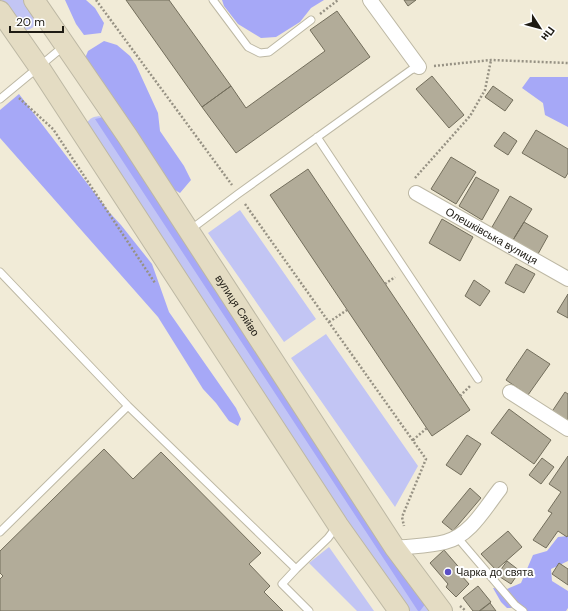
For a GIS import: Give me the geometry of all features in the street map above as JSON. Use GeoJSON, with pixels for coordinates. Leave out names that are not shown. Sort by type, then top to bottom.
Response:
{"type":"FeatureCollection","features":[{"type":"Feature","properties":{"kind":"main road","name":"вулиця Сяйво"},"geometry":{"type":"LineString","coordinates":[[34,0],[64,46],[128,137],[395,548],[442,611]]}},
{"type":"Feature","properties":{"kind":"main road"},"geometry":{"type":"LineString","coordinates":[[0,11],[39,67],[338,525],[400,611]]}},
{"type":"Feature","properties":{"kind":"street"},"geometry":{"type":"LineString","coordinates":[[370,0],[419,67]]}},
{"type":"Feature","properties":{"kind":"street","name":"Олешківська вулиця"},"geometry":{"type":"LineString","coordinates":[[416,193],[568,279]]}},
{"type":"Feature","properties":{"kind":"street"},"geometry":{"type":"LineString","coordinates":[[510,392],[568,430]]}},
{"type":"Feature","properties":{"kind":"street"},"geometry":{"type":"LineString","coordinates":[[395,548],[445,542],[458,537],[472,526],[500,489]]}},
{"type":"Feature","properties":{"kind":"lane"},"geometry":{"type":"LineString","coordinates":[[213,0],[248,47],[260,54],[269,52],[311,20]]}},
{"type":"Feature","properties":{"kind":"lane"},"geometry":{"type":"LineString","coordinates":[[0,99],[64,46]]}},
{"type":"Feature","properties":{"kind":"lane"},"geometry":{"type":"LineString","coordinates":[[189,231],[410,70],[419,67]]}},
{"type":"Feature","properties":{"kind":"lane"},"geometry":{"type":"LineString","coordinates":[[317,137],[478,379]]}},
{"type":"Feature","properties":{"kind":"lane"},"geometry":{"type":"LineString","coordinates":[[0,272],[128,406],[296,569]]}},
{"type":"Feature","properties":{"kind":"lane"},"geometry":{"type":"LineString","coordinates":[[0,532],[128,406]]}},
{"type":"Feature","properties":{"kind":"lane"},"geometry":{"type":"LineString","coordinates":[[309,611],[282,584],[328,538],[338,525]]}},
{"type":"Feature","properties":{"kind":"lane"},"geometry":{"type":"LineString","coordinates":[[458,537],[515,605],[523,611]]}},
{"type":"Feature","properties":{"kind":"path"},"geometry":{"type":"LineString","coordinates":[[96,0],[238,194]]}},
{"type":"Feature","properties":{"kind":"path"},"geometry":{"type":"LineString","coordinates":[[311,20],[338,0]]}},
{"type":"Feature","properties":{"kind":"path"},"geometry":{"type":"LineString","coordinates":[[419,67],[491,60],[568,63]]}},
{"type":"Feature","properties":{"kind":"path"},"geometry":{"type":"LineString","coordinates":[[416,193],[404,190],[470,116],[485,90],[491,60]]}},
{"type":"Feature","properties":{"kind":"path"},"geometry":{"type":"LineString","coordinates":[[238,207],[244,203],[426,460],[402,516],[405,530]]}},
{"type":"Feature","properties":{"kind":"path"},"geometry":{"type":"LineString","coordinates":[[329,322],[347,310]]}},
{"type":"Feature","properties":{"kind":"path"},"geometry":{"type":"LineString","coordinates":[[413,440],[427,428]]}},
{"type":"Feature","properties":{"kind":"shaded area"},"geometry":{"type":"Polygon","coordinates":[[[1,0],[26,0],[37,19],[35,25],[31,29],[26,30],[18,25],[1,0]]]}},
{"type":"Feature","properties":{"kind":"shaded area"},"geometry":{"type":"Polygon","coordinates":[[[65,0],[86,0],[95,8],[104,23],[101,33],[84,35],[76,24],[65,0]]]}},
{"type":"Feature","properties":{"kind":"shaded area"},"geometry":{"type":"Polygon","coordinates":[[[222,0],[324,0],[311,8],[300,22],[276,37],[261,38],[238,24],[224,6],[222,0]]]}},
{"type":"Feature","properties":{"kind":"shaded area"},"geometry":{"type":"Polygon","coordinates":[[[104,41],[117,45],[130,56],[136,65],[158,113],[160,131],[184,166],[191,180],[180,193],[168,186],[83,63],[88,51],[104,41]]]}},
{"type":"Feature","properties":{"kind":"shaded area"},"geometry":{"type":"Polygon","coordinates":[[[530,77],[568,77],[568,127],[545,115],[543,103],[522,88],[530,77]]]}},
{"type":"Feature","properties":{"kind":"shaded area"},"geometry":{"type":"Polygon","coordinates":[[[19,94],[109,212],[152,264],[169,312],[236,408],[241,419],[238,426],[229,421],[216,403],[203,389],[158,317],[0,138],[0,110],[19,94]]]}},
{"type":"Feature","properties":{"kind":"shaded area"},"geometry":{"type":"Polygon","coordinates":[[[99,116],[106,120],[430,611],[410,611],[383,577],[87,123],[92,118],[99,116]]]}},
{"type":"Feature","properties":{"kind":"shaded area"},"geometry":{"type":"Polygon","coordinates":[[[104,117],[426,603],[420,611],[418,611],[95,119],[104,117]]]}},
{"type":"Feature","properties":{"kind":"shaded area"},"geometry":{"type":"Polygon","coordinates":[[[240,210],[316,319],[284,342],[208,233],[240,210]]]}},
{"type":"Feature","properties":{"kind":"shaded area"},"geometry":{"type":"Polygon","coordinates":[[[326,334],[418,466],[395,507],[291,358],[326,334]]]}},
{"type":"Feature","properties":{"kind":"shaded area"},"geometry":{"type":"Polygon","coordinates":[[[568,536],[568,561],[551,569],[552,581],[568,591],[568,608],[566,611],[526,611],[523,608],[507,608],[501,602],[493,588],[507,589],[521,583],[533,555],[547,551],[558,537],[568,536]]]}},
{"type":"Feature","properties":{"kind":"shaded area"},"geometry":{"type":"Polygon","coordinates":[[[329,547],[374,611],[357,611],[309,563],[329,547]]]}},
{"type":"Feature","properties":{"kind":"building"},"geometry":{"type":"Polygon","coordinates":[[[126,0],[169,0],[231,86],[202,107],[126,0]]]}},
{"type":"Feature","properties":{"kind":"building"},"geometry":{"type":"Polygon","coordinates":[[[404,0],[416,0],[408,6],[404,0]]]}},
{"type":"Feature","properties":{"kind":"building"},"geometry":{"type":"Polygon","coordinates":[[[337,11],[370,57],[236,153],[202,107],[231,86],[246,108],[325,51],[310,30],[337,11]]]}},
{"type":"Feature","properties":{"kind":"building"},"geometry":{"type":"Polygon","coordinates":[[[432,76],[464,115],[449,128],[416,89],[432,76]]]}},
{"type":"Feature","properties":{"kind":"building"},"geometry":{"type":"Polygon","coordinates":[[[493,86],[513,100],[505,111],[485,97],[493,86]]]}},
{"type":"Feature","properties":{"kind":"building"},"geometry":{"type":"Polygon","coordinates":[[[536,130],[568,149],[568,173],[565,178],[522,153],[536,130]]]}},
{"type":"Feature","properties":{"kind":"building"},"geometry":{"type":"Polygon","coordinates":[[[504,132],[517,141],[508,155],[494,146],[504,132]]]}},
{"type":"Feature","properties":{"kind":"building"},"geometry":{"type":"Polygon","coordinates":[[[451,157],[476,172],[456,204],[431,189],[451,157]]]}},
{"type":"Feature","properties":{"kind":"building"},"geometry":{"type":"Polygon","coordinates":[[[308,169],[470,410],[432,436],[270,195],[308,169]]]}},
{"type":"Feature","properties":{"kind":"building"},"geometry":{"type":"Polygon","coordinates":[[[476,177],[499,190],[482,220],[459,206],[476,177]]]}},
{"type":"Feature","properties":{"kind":"building"},"geometry":{"type":"Polygon","coordinates":[[[510,196],[532,209],[513,240],[492,227],[510,196]]]}},
{"type":"Feature","properties":{"kind":"building"},"geometry":{"type":"Polygon","coordinates":[[[442,219],[473,237],[460,261],[429,243],[442,219]]]}},
{"type":"Feature","properties":{"kind":"building"},"geometry":{"type":"Polygon","coordinates":[[[524,222],[548,236],[538,254],[513,240],[524,222]]]}},
{"type":"Feature","properties":{"kind":"building"},"geometry":{"type":"Polygon","coordinates":[[[516,264],[535,274],[524,293],[505,283],[516,264]]]}},
{"type":"Feature","properties":{"kind":"building"},"geometry":{"type":"Polygon","coordinates":[[[474,280],[490,291],[480,306],[465,296],[474,280]]]}},
{"type":"Feature","properties":{"kind":"building"},"geometry":{"type":"Polygon","coordinates":[[[568,294],[568,318],[557,312],[568,294]]]}},
{"type":"Feature","properties":{"kind":"building"},"geometry":{"type":"Polygon","coordinates":[[[527,349],[550,364],[528,395],[506,380],[527,349]]]}},
{"type":"Feature","properties":{"kind":"building"},"geometry":{"type":"Polygon","coordinates":[[[565,392],[568,394],[568,424],[551,413],[565,392]]]}},
{"type":"Feature","properties":{"kind":"building"},"geometry":{"type":"Polygon","coordinates":[[[509,409],[551,440],[534,464],[491,433],[509,409]]]}},
{"type":"Feature","properties":{"kind":"building"},"geometry":{"type":"Polygon","coordinates":[[[467,435],[481,444],[461,475],[446,465],[467,435]]]}},
{"type":"Feature","properties":{"kind":"building"},"geometry":{"type":"Polygon","coordinates":[[[104,449],[133,479],[161,452],[261,553],[249,564],[270,586],[264,592],[283,611],[0,611],[0,579],[3,576],[0,573],[0,551],[104,449]]]}},
{"type":"Feature","properties":{"kind":"building"},"geometry":{"type":"Polygon","coordinates":[[[568,456],[568,535],[567,537],[558,531],[546,548],[533,540],[552,513],[548,511],[561,492],[549,484],[568,456]]]}},
{"type":"Feature","properties":{"kind":"building"},"geometry":{"type":"Polygon","coordinates":[[[542,458],[554,467],[541,484],[529,475],[542,458]]]}},
{"type":"Feature","properties":{"kind":"building"},"geometry":{"type":"Polygon","coordinates":[[[470,488],[481,498],[453,531],[442,522],[470,488]]]}},
{"type":"Feature","properties":{"kind":"building"},"geometry":{"type":"Polygon","coordinates":[[[508,531],[522,547],[496,570],[481,554],[508,531]]]}},
{"type":"Feature","properties":{"kind":"building"},"geometry":{"type":"Polygon","coordinates":[[[444,550],[463,572],[461,575],[469,584],[456,597],[446,587],[448,584],[430,563],[444,550]]]}},
{"type":"Feature","properties":{"kind":"building"},"geometry":{"type":"Polygon","coordinates":[[[507,561],[520,571],[511,584],[497,575],[507,561]]]}},
{"type":"Feature","properties":{"kind":"building"},"geometry":{"type":"Polygon","coordinates":[[[559,563],[568,569],[568,585],[552,574],[559,563]]]}},
{"type":"Feature","properties":{"kind":"building"},"geometry":{"type":"Polygon","coordinates":[[[478,586],[491,602],[479,611],[473,611],[463,598],[478,586]]]}},
{"type":"Feature","properties":{"kind":"building"},"geometry":{"type":"Polygon","coordinates":[[[490,603],[496,611],[480,611],[490,603]]]}},
{"type":"Feature","properties":{"kind":"place","name":"Чарка до свята"},"geometry":{"type":"Point","coordinates":[448,572]}}]}
